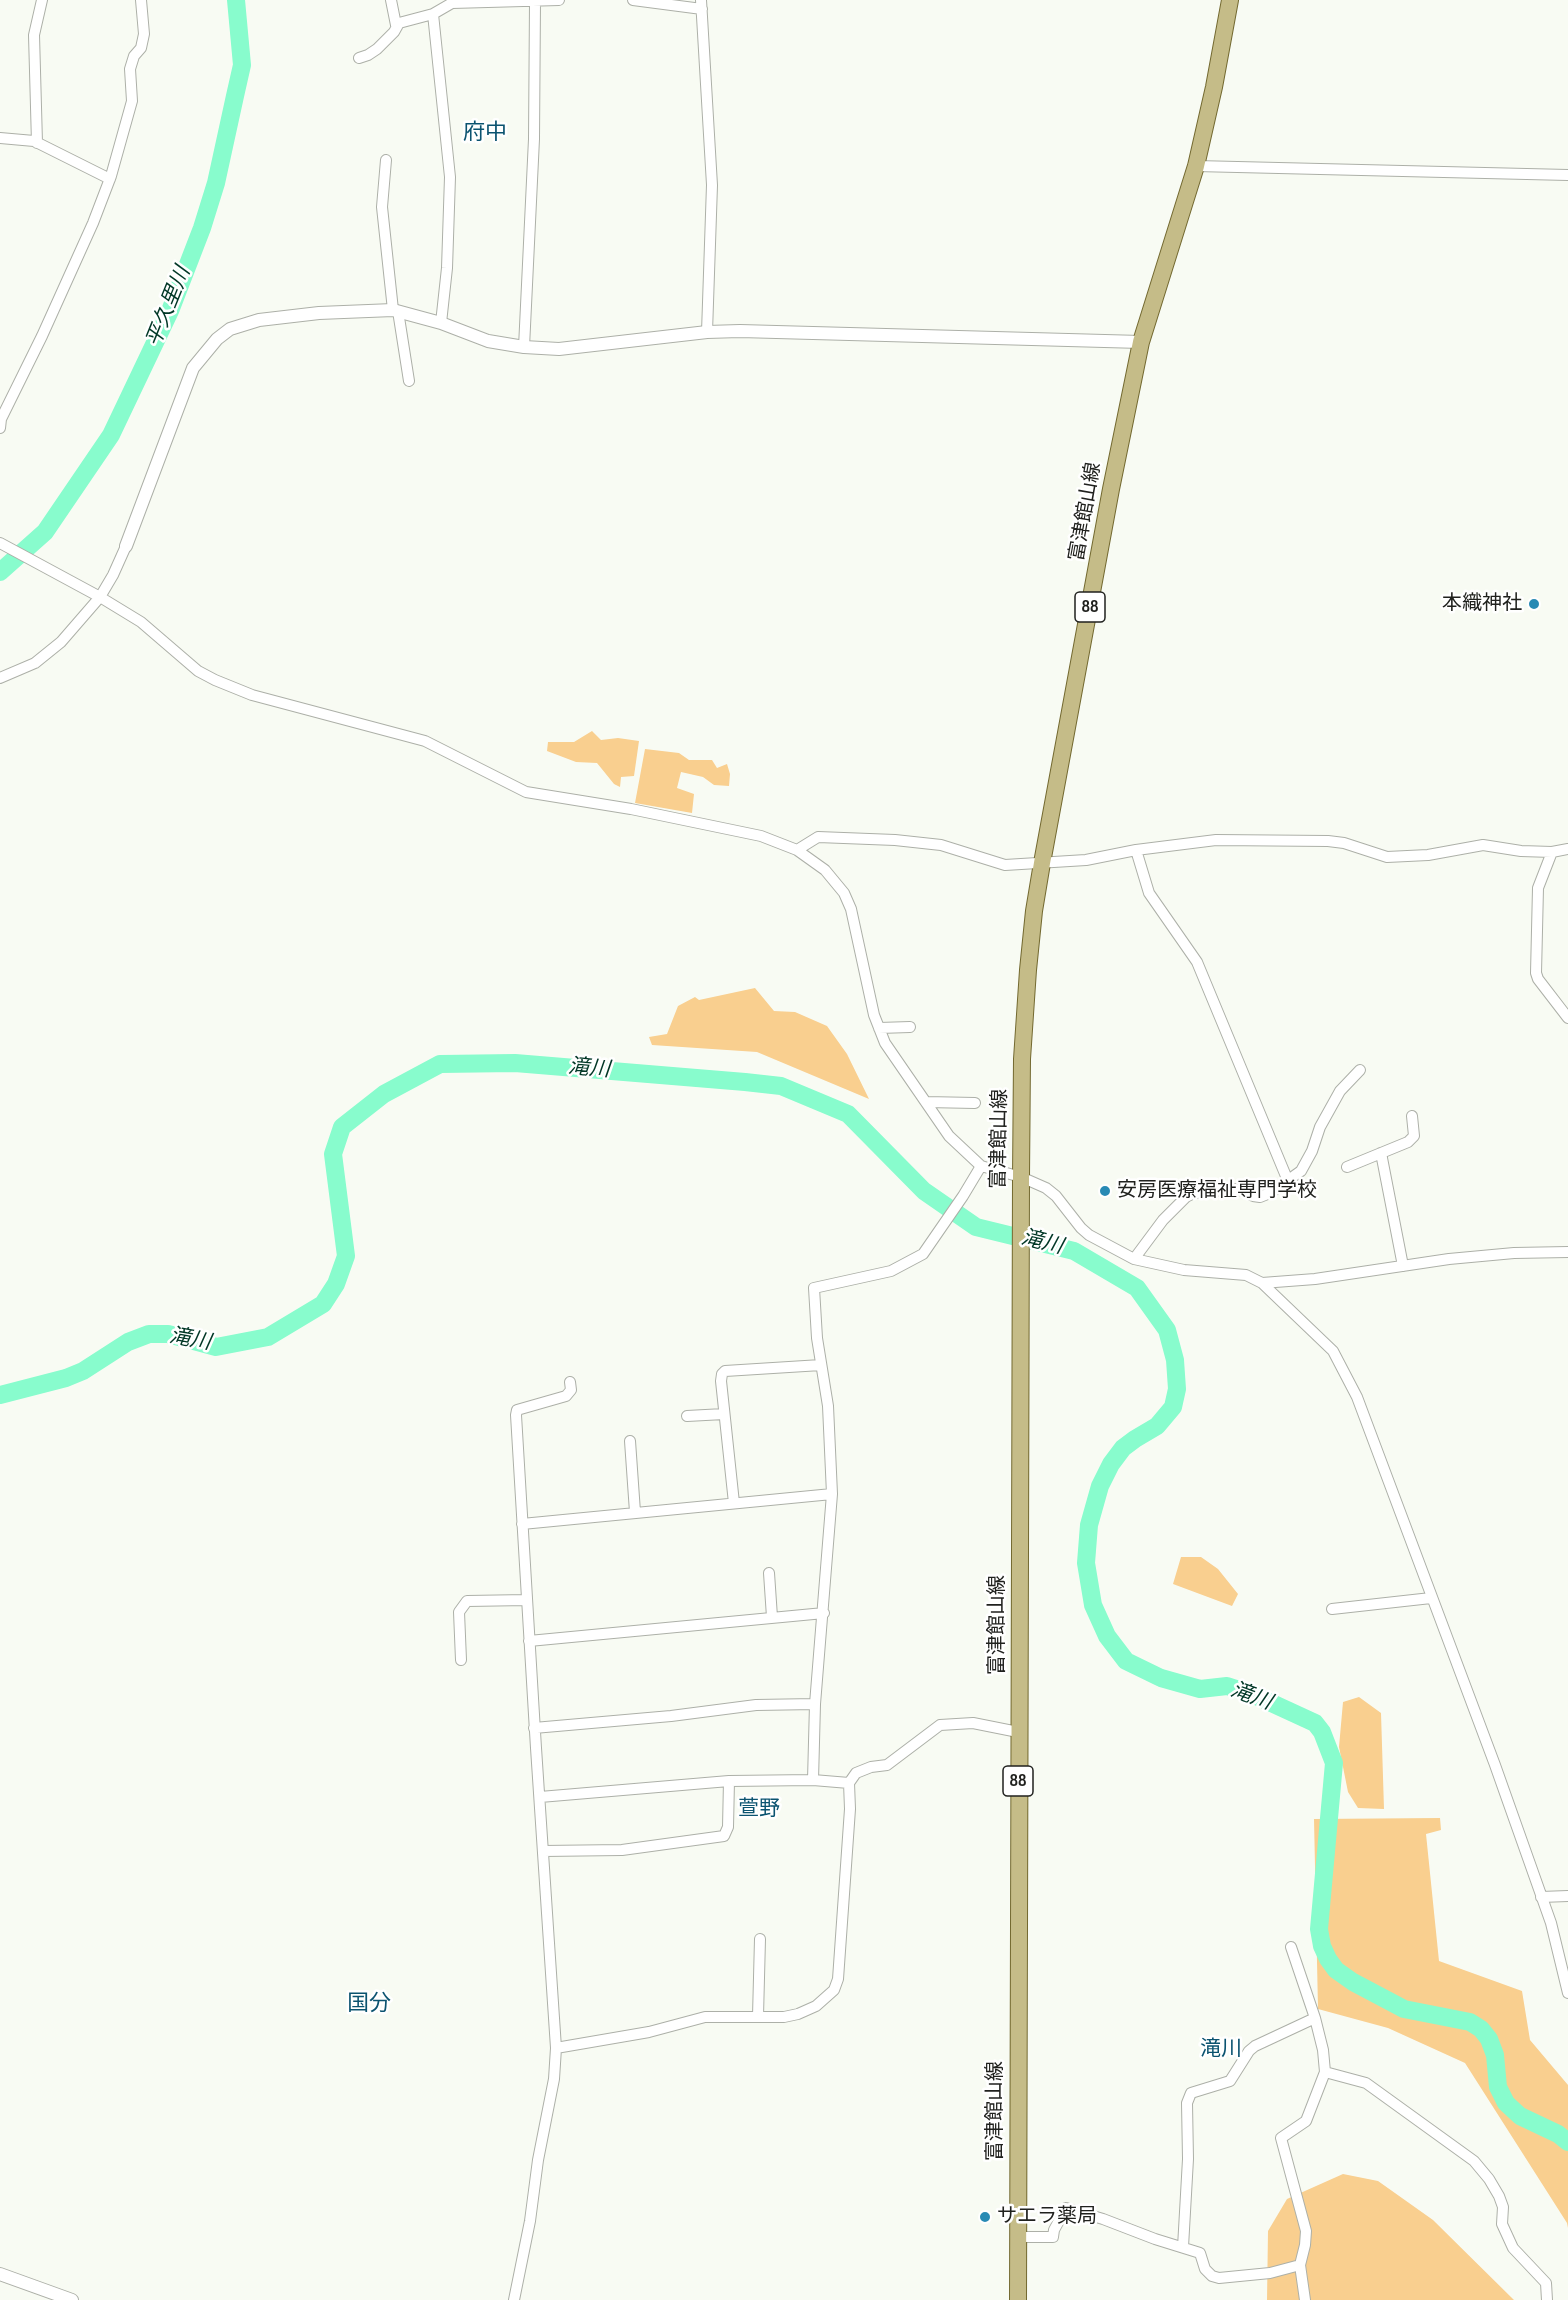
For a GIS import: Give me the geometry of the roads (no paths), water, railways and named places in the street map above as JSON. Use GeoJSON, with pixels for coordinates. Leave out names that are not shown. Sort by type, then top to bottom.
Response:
{"type":"FeatureCollection","features":[{"type":"Feature","properties":{"kind":"main road","name":"富津館山線"},"geometry":{"type":"LineString","coordinates":[[1018,2300],[1020,1296],[1022,1059],[1028,970],[1042,863],[1111,489],[1141,342],[1196,166],[1230,0]]}},
{"type":"Feature","properties":{"kind":"street"},"geometry":{"type":"LineString","coordinates":[[37,142],[34,35],[42,0]]}},
{"type":"Feature","properties":{"kind":"street"},"geometry":{"type":"LineString","coordinates":[[0,428],[0,419],[42,336],[93,223],[110,179],[132,101],[130,69],[141,48],[144,34],[141,0]]}},
{"type":"Feature","properties":{"kind":"street"},"geometry":{"type":"LineString","coordinates":[[359,58],[377,49],[394,32],[396,25],[391,0]]}},
{"type":"Feature","properties":{"kind":"street"},"geometry":{"type":"LineString","coordinates":[[396,25],[433,14],[452,3],[559,0]]}},
{"type":"Feature","properties":{"kind":"street"},"geometry":{"type":"LineString","coordinates":[[633,0],[702,4],[712,185],[707,332]]}},
{"type":"Feature","properties":{"kind":"street"},"geometry":{"type":"LineString","coordinates":[[524,347],[534,139],[535,2]]}},
{"type":"Feature","properties":{"kind":"street"},"geometry":{"type":"LineString","coordinates":[[433,14],[450,177],[447,268],[441,323]]}},
{"type":"Feature","properties":{"kind":"street"},"geometry":{"type":"LineString","coordinates":[[0,138],[37,142],[110,179]]}},
{"type":"Feature","properties":{"kind":"street"},"geometry":{"type":"LineString","coordinates":[[386,160],[382,207],[396,311],[409,381]]}},
{"type":"Feature","properties":{"kind":"street"},"geometry":{"type":"LineString","coordinates":[[1196,166],[1568,175]]}},
{"type":"Feature","properties":{"kind":"street"},"geometry":{"type":"LineString","coordinates":[[0,678],[35,663],[62,642],[100,597],[126,546],[193,368],[217,339],[230,329],[259,320],[319,313],[396,311],[441,323],[488,341],[524,347],[582,347],[707,332],[740,331],[1141,342]]}},
{"type":"Feature","properties":{"kind":"street"},"geometry":{"type":"LineString","coordinates":[[0,543],[141,622],[198,671],[214,680],[252,695],[425,741],[465,759],[526,792],[691,821],[761,836],[797,850],[825,870],[844,893],[855,925],[864,972],[879,1028],[889,1048],[949,1136],[981,1166],[1021,1177],[1046,1188],[1056,1196],[1089,1235],[1134,1259],[1148,1264],[1184,1270],[1246,1275],[1262,1283],[1333,1351],[1344,1370],[1372,1437],[1431,1598],[1467,1688],[1557,1945],[1568,1993]]}},
{"type":"Feature","properties":{"kind":"street"},"geometry":{"type":"LineString","coordinates":[[797,850],[818,837],[895,840],[941,845],[1005,865],[1086,860],[1136,850],[1216,840],[1328,841],[1344,843],[1387,857],[1428,855],[1482,844],[1521,851],[1552,852],[1568,849]]}},
{"type":"Feature","properties":{"kind":"street"},"geometry":{"type":"LineString","coordinates":[[1136,850],[1149,893],[1197,962],[1288,1181]]}},
{"type":"Feature","properties":{"kind":"street"},"geometry":{"type":"LineString","coordinates":[[1552,852],[1538,888],[1536,973],[1538,979],[1568,1018]]}},
{"type":"Feature","properties":{"kind":"street"},"geometry":{"type":"LineString","coordinates":[[879,1028],[910,1027]]}},
{"type":"Feature","properties":{"kind":"street"},"geometry":{"type":"LineString","coordinates":[[1134,1259],[1163,1220],[1186,1197],[1194,1193],[1234,1189],[1260,1197],[1301,1171],[1312,1151],[1320,1127],[1340,1091],[1360,1070]]}},
{"type":"Feature","properties":{"kind":"street"},"geometry":{"type":"LineString","coordinates":[[926,1102],[975,1103]]}},
{"type":"Feature","properties":{"kind":"street"},"geometry":{"type":"LineString","coordinates":[[1347,1167],[1408,1142],[1414,1136],[1412,1116]]}},
{"type":"Feature","properties":{"kind":"street"},"geometry":{"type":"LineString","coordinates":[[1381,1153],[1403,1266]]}},
{"type":"Feature","properties":{"kind":"street"},"geometry":{"type":"LineString","coordinates":[[813,1780],[815,1704],[832,1494],[828,1406],[814,1288],[891,1271],[923,1254],[981,1166]]}},
{"type":"Feature","properties":{"kind":"street"},"geometry":{"type":"LineString","coordinates":[[1262,1283],[1315,1279],[1449,1259],[1514,1253],[1568,1252]]}},
{"type":"Feature","properties":{"kind":"street"},"geometry":{"type":"LineString","coordinates":[[734,1503],[721,1381],[725,1371],[822,1365]]}},
{"type":"Feature","properties":{"kind":"street"},"geometry":{"type":"LineString","coordinates":[[514,2300],[554,2079],[556,2048],[534,1728],[517,1410],[566,1396],[571,1390],[570,1382]]}},
{"type":"Feature","properties":{"kind":"street"},"geometry":{"type":"LineString","coordinates":[[687,1416],[724,1414]]}},
{"type":"Feature","properties":{"kind":"street"},"geometry":{"type":"LineString","coordinates":[[630,1441],[635,1512]]}},
{"type":"Feature","properties":{"kind":"street"},"geometry":{"type":"LineString","coordinates":[[522,1524],[832,1494]]}},
{"type":"Feature","properties":{"kind":"street"},"geometry":{"type":"LineString","coordinates":[[769,1573],[772,1617]]}},
{"type":"Feature","properties":{"kind":"street"},"geometry":{"type":"LineString","coordinates":[[1332,1609],[1431,1598]]}},
{"type":"Feature","properties":{"kind":"street"},"geometry":{"type":"LineString","coordinates":[[461,1660],[459,1612],[467,1601],[527,1600]]}},
{"type":"Feature","properties":{"kind":"street"},"geometry":{"type":"LineString","coordinates":[[529,1641],[824,1613]]}},
{"type":"Feature","properties":{"kind":"street"},"geometry":{"type":"LineString","coordinates":[[534,1728],[659,1717],[756,1705],[815,1704]]}},
{"type":"Feature","properties":{"kind":"street"},"geometry":{"type":"LineString","coordinates":[[556,2048],[650,2032],[705,2017],[784,2017],[816,2006],[834,1990],[838,1979],[850,1809],[849,1783],[856,1773],[871,1767],[887,1765],[940,1725],[973,1723],[1018,1732]]}},
{"type":"Feature","properties":{"kind":"street"},"geometry":{"type":"LineString","coordinates":[[540,1797],[729,1781],[813,1780],[849,1783]]}},
{"type":"Feature","properties":{"kind":"street"},"geometry":{"type":"LineString","coordinates":[[543,1851],[614,1851],[724,1836],[728,1827],[729,1781]]}},
{"type":"Feature","properties":{"kind":"street"},"geometry":{"type":"LineString","coordinates":[[1541,1897],[1568,1896]]}},
{"type":"Feature","properties":{"kind":"street"},"geometry":{"type":"LineString","coordinates":[[758,2016],[760,1939]]}},
{"type":"Feature","properties":{"kind":"street"},"geometry":{"type":"LineString","coordinates":[[1291,1947],[1315,2018],[1323,2050],[1325,2073],[1306,2121],[1281,2138],[1306,2231],[1300,2265],[1305,2300]]}},
{"type":"Feature","properties":{"kind":"street"},"geometry":{"type":"LineString","coordinates":[[1183,2247],[1188,2159],[1187,2103],[1191,2093],[1230,2080],[1249,2051],[1255,2046],[1315,2018]]}},
{"type":"Feature","properties":{"kind":"street"},"geometry":{"type":"LineString","coordinates":[[1325,2073],[1366,2083],[1473,2161],[1489,2179],[1499,2196],[1503,2207],[1502,2224],[1513,2248],[1546,2283],[1546,2300]]}},
{"type":"Feature","properties":{"kind":"street"},"geometry":{"type":"LineString","coordinates":[[1017,2236],[1053,2236],[1066,2208],[1200,2253],[1205,2270],[1219,2278],[1270,2272],[1300,2265]]}},
{"type":"Feature","properties":{"kind":"street"},"geometry":{"type":"LineString","coordinates":[[0,2274],[72,2300]]}},
{"type":"Feature","properties":{"kind":"waterway","name":"平久里川"},"geometry":{"type":"LineString","coordinates":[[0,572],[45,532],[111,435],[170,311],[202,228],[216,183],[242,65],[236,0]]}},
{"type":"Feature","properties":{"kind":"waterway","name":"滝川"},"geometry":{"type":"LineString","coordinates":[[0,1395],[66,1378],[83,1371],[128,1342],[149,1334],[168,1334],[216,1347],[268,1337],[323,1304],[336,1284],[346,1256],[333,1154],[342,1127],[384,1094],[440,1064],[515,1063],[781,1086],[848,1114],[924,1191],[976,1227],[1074,1251],[1137,1288],[1167,1330],[1175,1360],[1177,1389],[1173,1407],[1157,1426],[1123,1448],[1111,1464],[1100,1486],[1089,1525],[1086,1563],[1093,1605],[1107,1636],[1126,1661],[1161,1678],[1200,1689],[1227,1686],[1252,1694],[1315,1723],[1322,1732],[1334,1763],[1319,1929],[1322,1946],[1328,1959],[1336,1970],[1353,1982],[1404,2009],[1470,2022],[1481,2029],[1489,2039],[1495,2055],[1498,2087],[1506,2103],[1520,2116],[1558,2134],[1568,2142]]}},
{"type":"Feature","properties":{"kind":"place","name":"本織神社"},"geometry":{"type":"Point","coordinates":[1534,604]}},
{"type":"Feature","properties":{"kind":"place","name":"安房医療福祉専門学校"},"geometry":{"type":"Point","coordinates":[1105,1191]}},
{"type":"Feature","properties":{"kind":"place","name":"サエラ薬局"},"geometry":{"type":"Point","coordinates":[985,2217]}},
{"type":"Feature","properties":{"kind":"district","name":"府中"},"geometry":{"type":"Point","coordinates":[485,133]}},
{"type":"Feature","properties":{"kind":"district","name":"萱野"},"geometry":{"type":"Point","coordinates":[759,1810]}},
{"type":"Feature","properties":{"kind":"district","name":"国分"},"geometry":{"type":"Point","coordinates":[369,2004]}},
{"type":"Feature","properties":{"kind":"district","name":"滝川"},"geometry":{"type":"Point","coordinates":[1221,2050]}}]}
